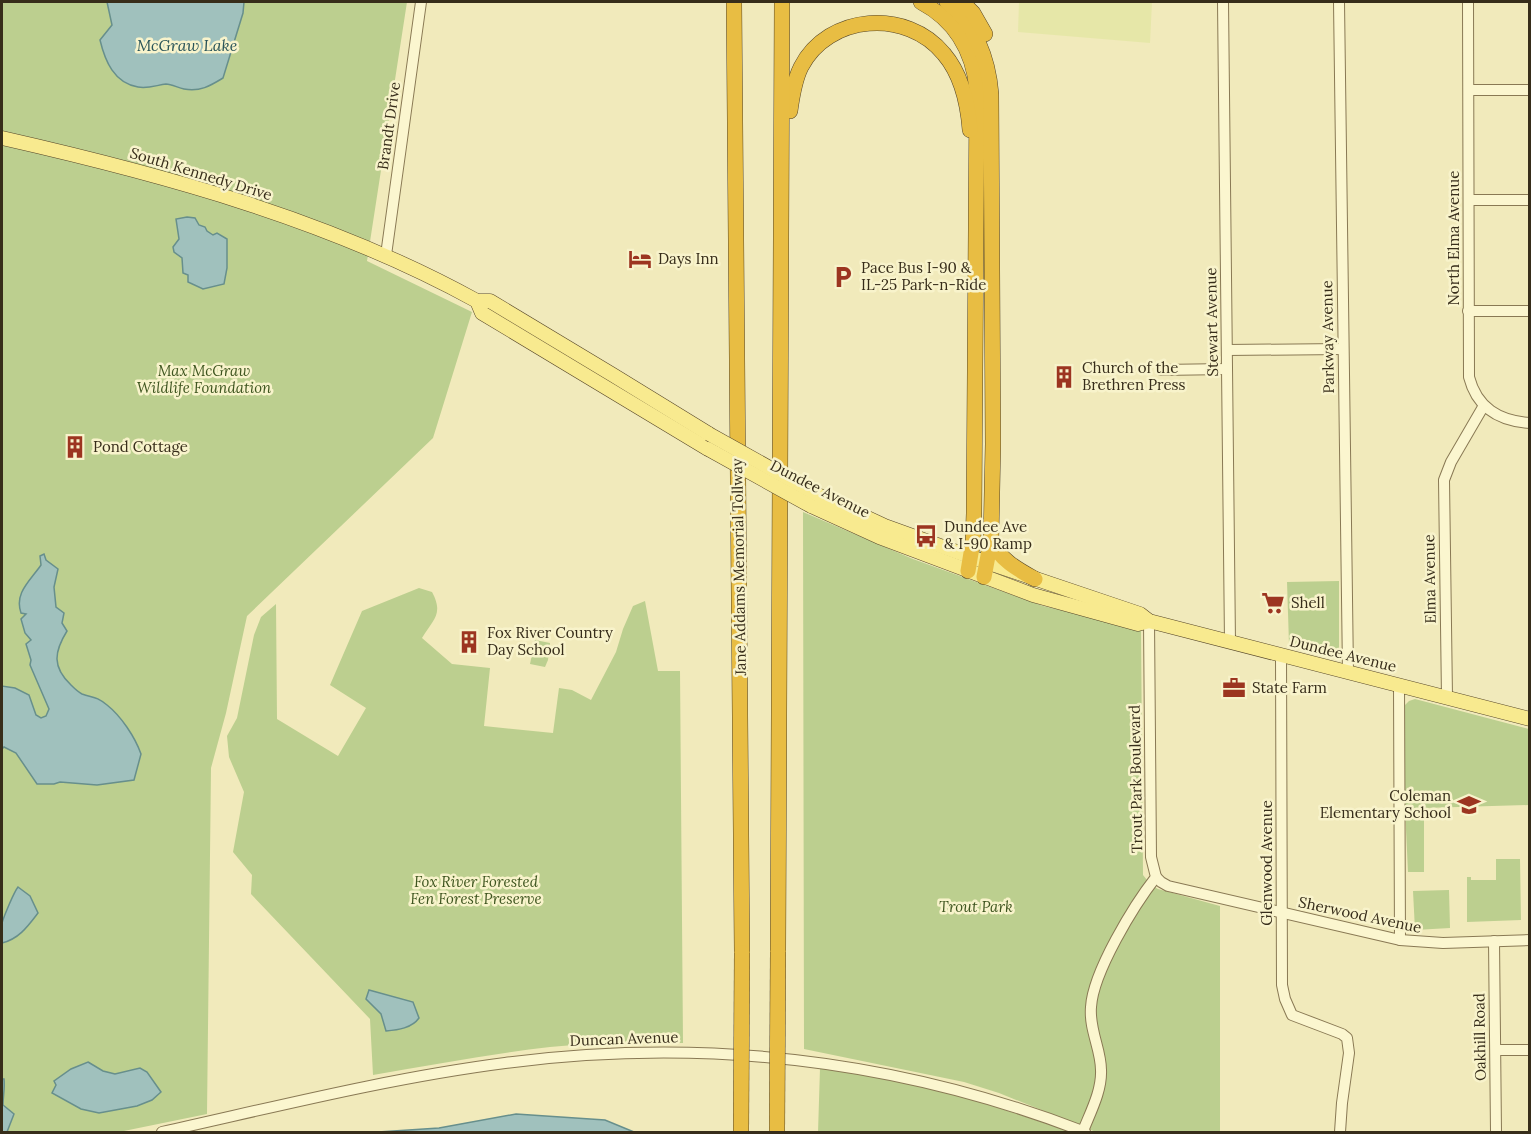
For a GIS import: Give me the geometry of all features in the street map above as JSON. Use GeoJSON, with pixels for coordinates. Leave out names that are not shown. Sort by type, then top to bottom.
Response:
{"type":"FeatureCollection","features":[{"type":"Feature","properties":{"kind":"highway","name":"Jane Addams Memorial Tollway"},"geometry":{"type":"LineString","coordinates":[[733,2],[742,953],[741,1132]]}},
{"type":"Feature","properties":{"kind":"highway"},"geometry":{"type":"LineString","coordinates":[[777,1132],[782,2]]}},
{"type":"Feature","properties":{"kind":"highway"},"geometry":{"type":"LineString","coordinates":[[921,2],[954,28],[970,54],[975,74],[978,135],[974,513],[969,564]]}},
{"type":"Feature","properties":{"kind":"highway"},"geometry":{"type":"LineString","coordinates":[[947,2],[972,29],[984,52],[990,79],[993,148],[991,540],[986,570]]}},
{"type":"Feature","properties":{"kind":"highway"},"geometry":{"type":"LineString","coordinates":[[962,2],[973,13],[984,33],[996,68],[998,92],[993,148]]}},
{"type":"Feature","properties":{"kind":"highway"},"geometry":{"type":"LineString","coordinates":[[783,169],[794,88],[800,69],[813,50],[839,32],[865,23],[893,24],[917,32],[944,53],[955,70],[964,95],[969,126],[976,259]]}},
{"type":"Feature","properties":{"kind":"highway"},"geometry":{"type":"LineString","coordinates":[[991,540],[997,551],[1010,565],[1035,579]]}},
{"type":"Feature","properties":{"kind":"main road","name":"South Kennedy Drive"},"geometry":{"type":"LineString","coordinates":[[2,138],[94,159],[210,192],[386,255]]}},
{"type":"Feature","properties":{"kind":"main road","name":"Dundee Avenue"},"geometry":{"type":"LineString","coordinates":[[386,255],[477,301],[490,301],[614,375],[815,501]]}},
{"type":"Feature","properties":{"kind":"main road","name":"Dundee Avenue"},"geometry":{"type":"LineString","coordinates":[[477,301],[482,313],[708,449],[815,501],[885,526],[986,570],[1033,595],[1138,624],[1149,621]]}},
{"type":"Feature","properties":{"kind":"main road","name":"Dundee Avenue"},"geometry":{"type":"LineString","coordinates":[[986,570],[1035,579],[1140,614],[1149,621],[1530,719]]}},
{"type":"Feature","properties":{"kind":"street","name":"Brandt Drive"},"geometry":{"type":"LineString","coordinates":[[386,255],[421,2]]}},
{"type":"Feature","properties":{"kind":"street","name":"Stewart Avenue"},"geometry":{"type":"LineString","coordinates":[[1223,2],[1230,642]]}},
{"type":"Feature","properties":{"kind":"street","name":"Parkway Avenue"},"geometry":{"type":"LineString","coordinates":[[1339,2],[1348,672]]}},
{"type":"Feature","properties":{"kind":"street","name":"North Elma Avenue"},"geometry":{"type":"LineString","coordinates":[[1468,2],[1469,377],[1474,393],[1483,406]]}},
{"type":"Feature","properties":{"kind":"street"},"geometry":{"type":"LineString","coordinates":[[1469,90],[1530,90]]}},
{"type":"Feature","properties":{"kind":"street"},"geometry":{"type":"LineString","coordinates":[[1469,200],[1530,200]]}},
{"type":"Feature","properties":{"kind":"street"},"geometry":{"type":"LineString","coordinates":[[1468,311],[1530,311]]}},
{"type":"Feature","properties":{"kind":"street"},"geometry":{"type":"LineString","coordinates":[[1227,350],[1343,349]]}},
{"type":"Feature","properties":{"kind":"street"},"geometry":{"type":"LineString","coordinates":[[1161,370],[1227,369]]}},
{"type":"Feature","properties":{"kind":"street"},"geometry":{"type":"LineString","coordinates":[[1483,406],[1507,420],[1530,423]]}},
{"type":"Feature","properties":{"kind":"street","name":"Elma Avenue"},"geometry":{"type":"LineString","coordinates":[[1447,698],[1444,486],[1451,462],[1483,406]]}},
{"type":"Feature","properties":{"kind":"street","name":"Trout Park Boulevard"},"geometry":{"type":"LineString","coordinates":[[1149,621],[1151,857],[1156,877]]}},
{"type":"Feature","properties":{"kind":"street","name":"Glenwood Avenue"},"geometry":{"type":"LineString","coordinates":[[1281,655],[1282,985],[1292,1015],[1347,1038],[1349,1053],[1340,1132]]}},
{"type":"Feature","properties":{"kind":"street"},"geometry":{"type":"LineString","coordinates":[[1399,685],[1400,940]]}},
{"type":"Feature","properties":{"kind":"street"},"geometry":{"type":"LineString","coordinates":[[1084,1132],[1101,1077],[1091,1021],[1092,1001],[1109,956],[1139,899],[1156,877]]}},
{"type":"Feature","properties":{"kind":"street","name":"Sherwood Avenue"},"geometry":{"type":"LineString","coordinates":[[1156,877],[1168,886],[1400,940],[1436,944],[1530,940]]}},
{"type":"Feature","properties":{"kind":"street","name":"Oakhill Road"},"geometry":{"type":"LineString","coordinates":[[1494,941],[1496,1132]]}},
{"type":"Feature","properties":{"kind":"street"},"geometry":{"type":"LineString","coordinates":[[1496,1050],[1530,1050]]}},
{"type":"Feature","properties":{"kind":"street","name":"Duncan Avenue"},"geometry":{"type":"LineString","coordinates":[[162,1132],[480,1066],[586,1054],[685,1052],[797,1059],[887,1073],[967,1092],[1084,1132]]}},
{"type":"Feature","properties":{"kind":"green space","name":"Max McGraw Wildlife Foundation"},"geometry":{"type":"Polygon","coordinates":[[[2,2],[407,2],[367,261],[472,312],[433,438],[247,616],[226,713],[211,768],[207,1114],[119,1132],[2,1132],[2,2]]]}},
{"type":"Feature","properties":{"kind":"green space"},"geometry":{"type":"Polygon","coordinates":[[[1019,2],[1152,2],[1150,43],[1018,32],[1019,2]]]}},
{"type":"Feature","properties":{"kind":"green space","name":"Trout Park"},"geometry":{"type":"Polygon","coordinates":[[[803,512],[913,559],[1043,606],[1141,629],[1143,875],[1151,885],[1158,889],[1220,906],[1220,1132],[1096,1132],[999,1093],[964,1082],[804,1049],[803,512]]]}},
{"type":"Feature","properties":{"kind":"green space"},"geometry":{"type":"Polygon","coordinates":[[[1339,581],[1338,654],[1331,656],[1289,644],[1287,582],[1339,581]]]}},
{"type":"Feature","properties":{"kind":"green space","name":"Fox River Forested Fen Forest Preserve"},"geometry":{"type":"Polygon","coordinates":[[[419,588],[432,592],[437,606],[436,617],[422,638],[452,664],[490,668],[484,726],[553,733],[559,688],[572,690],[591,700],[616,652],[633,606],[645,601],[658,671],[680,671],[683,1043],[567,1045],[483,1056],[373,1075],[370,1019],[251,894],[252,875],[233,852],[244,792],[229,757],[227,736],[237,718],[254,635],[261,617],[276,604],[277,719],[338,756],[366,708],[330,685],[362,611],[419,588]]]}},
{"type":"Feature","properties":{"kind":"green space"},"geometry":{"type":"Polygon","coordinates":[[[535,640],[550,643],[545,667],[530,664],[535,640]]]}},
{"type":"Feature","properties":{"kind":"green space"},"geometry":{"type":"Polygon","coordinates":[[[1415,699],[1529,729],[1529,805],[1424,808],[1424,872],[1408,872],[1404,787],[1404,706],[1415,699]]]}},
{"type":"Feature","properties":{"kind":"green space"},"geometry":{"type":"Polygon","coordinates":[[[1496,859],[1520,859],[1521,920],[1467,922],[1467,877],[1471,877],[1471,880],[1496,880],[1496,859]]]}},
{"type":"Feature","properties":{"kind":"green space"},"geometry":{"type":"Polygon","coordinates":[[[1449,890],[1450,928],[1415,930],[1413,891],[1449,890]]]}},
{"type":"Feature","properties":{"kind":"green space"},"geometry":{"type":"Polygon","coordinates":[[[820,1068],[916,1085],[1010,1111],[1071,1132],[818,1132],[820,1068]]]}},
{"type":"Feature","properties":{"kind":"water","name":"McGraw Lake"},"geometry":{"type":"Polygon","coordinates":[[[107,2],[244,2],[243,13],[223,78],[209,86],[195,90],[166,84],[142,87],[123,81],[108,63],[100,40],[112,25],[107,2]]]}},
{"type":"Feature","properties":{"kind":"water"},"geometry":{"type":"Polygon","coordinates":[[[195,218],[199,225],[205,227],[213,235],[217,233],[227,239],[227,268],[224,284],[203,289],[188,282],[188,275],[183,273],[182,258],[174,252],[173,247],[179,239],[176,219],[195,218]]]}},
{"type":"Feature","properties":{"kind":"water"},"geometry":{"type":"Polygon","coordinates":[[[44,554],[46,560],[58,569],[54,587],[56,607],[64,613],[62,623],[67,631],[59,646],[58,666],[76,690],[103,702],[127,727],[141,754],[134,780],[97,785],[60,782],[37,784],[16,753],[4,747],[2,749],[2,686],[15,688],[29,695],[36,715],[41,718],[46,716],[49,709],[30,665],[31,660],[26,644],[31,640],[25,633],[21,619],[26,614],[21,613],[19,606],[21,593],[41,565],[40,556],[44,554]]]}},
{"type":"Feature","properties":{"kind":"water"},"geometry":{"type":"Polygon","coordinates":[[[18,887],[30,896],[38,913],[18,935],[2,943],[2,923],[18,887]]]}},
{"type":"Feature","properties":{"kind":"water"},"geometry":{"type":"Polygon","coordinates":[[[369,990],[413,1002],[419,1018],[409,1026],[386,1031],[381,1014],[366,999],[369,990]]]}},
{"type":"Feature","properties":{"kind":"water"},"geometry":{"type":"Polygon","coordinates":[[[88,1062],[103,1071],[115,1074],[140,1068],[147,1072],[161,1092],[152,1100],[137,1106],[99,1113],[81,1109],[52,1093],[56,1085],[54,1081],[71,1069],[88,1062]]]}},
{"type":"Feature","properties":{"kind":"water"},"geometry":{"type":"Polygon","coordinates":[[[2,1079],[4,1079],[3,1105],[14,1114],[7,1132],[2,1132],[2,1079]]]}},
{"type":"Feature","properties":{"kind":"water"},"geometry":{"type":"Polygon","coordinates":[[[516,1114],[605,1120],[634,1132],[378,1132],[439,1128],[516,1114]]]}},
{"type":"Feature","properties":{"kind":"place","name":"Days Inn"},"geometry":{"type":"Point","coordinates":[640,259]}},
{"type":"Feature","properties":{"kind":"place","name":"Pace Bus I-90 & IL-25 Park-n-Ride"},"geometry":{"type":"Point","coordinates":[843,277]}},
{"type":"Feature","properties":{"kind":"place","name":"Church of the Brethren Press"},"geometry":{"type":"Point","coordinates":[1064,377]}},
{"type":"Feature","properties":{"kind":"place","name":"Pond Cottage"},"geometry":{"type":"Point","coordinates":[75,447]}},
{"type":"Feature","properties":{"kind":"place","name":"Dundee Ave & I-90 Ramp"},"geometry":{"type":"Point","coordinates":[926,536]}},
{"type":"Feature","properties":{"kind":"place","name":"Shell"},"geometry":{"type":"Point","coordinates":[1273,603]}},
{"type":"Feature","properties":{"kind":"place","name":"Fox River Country Day School"},"geometry":{"type":"Point","coordinates":[469,642]}},
{"type":"Feature","properties":{"kind":"place","name":"State Farm"},"geometry":{"type":"Point","coordinates":[1234,688]}},
{"type":"Feature","properties":{"kind":"place","name":"Coleman Elementary School"},"geometry":{"type":"Point","coordinates":[1469,805]}}]}
